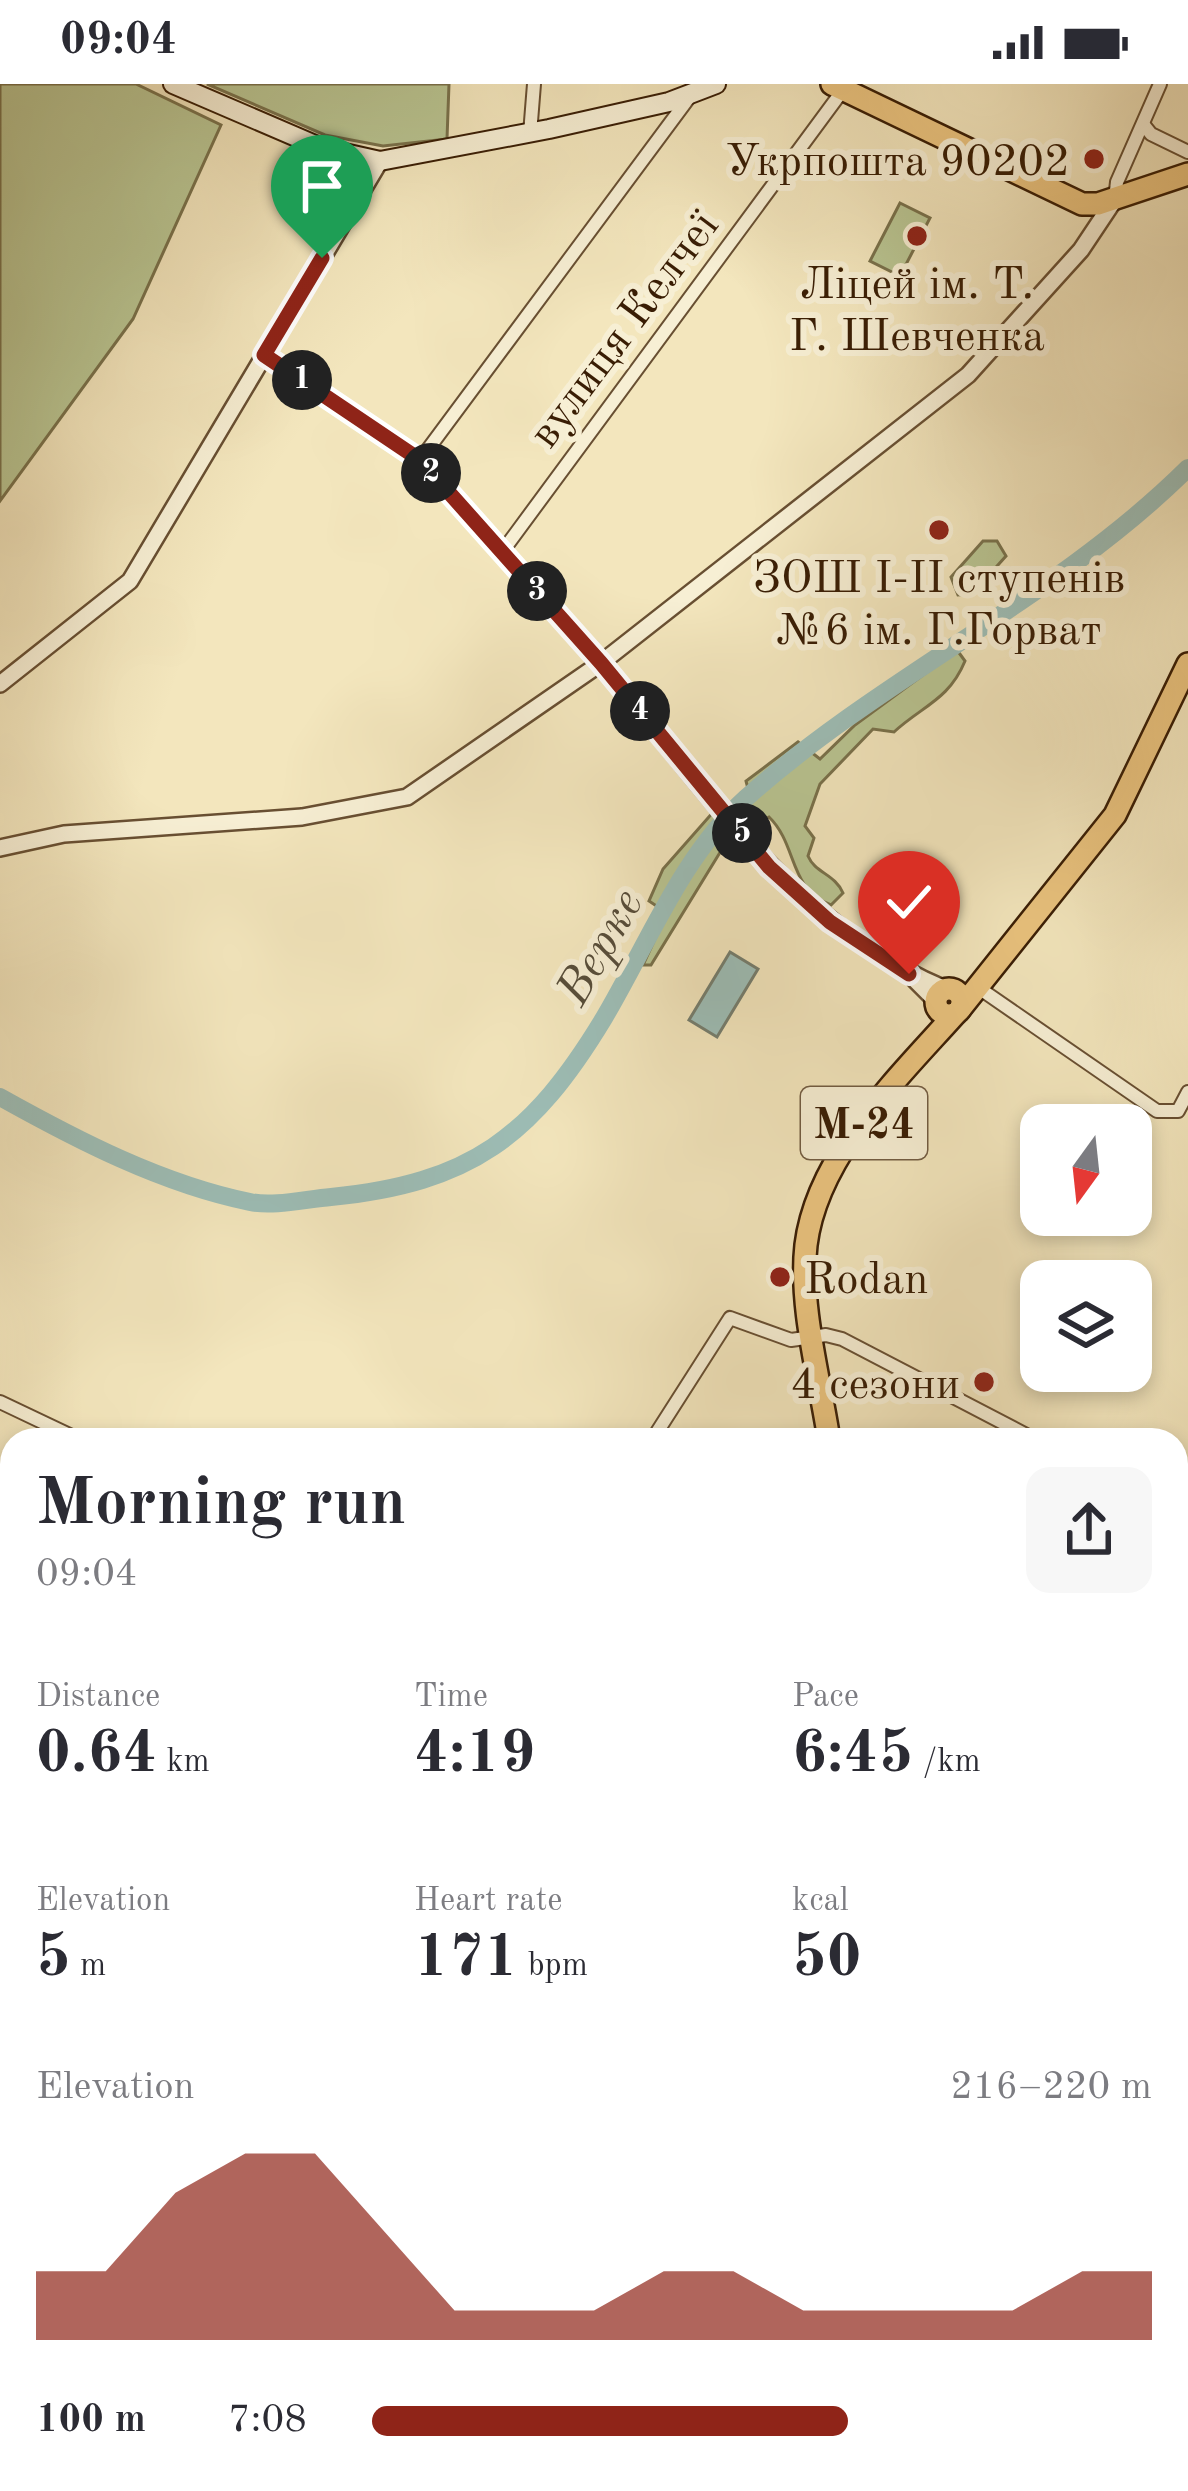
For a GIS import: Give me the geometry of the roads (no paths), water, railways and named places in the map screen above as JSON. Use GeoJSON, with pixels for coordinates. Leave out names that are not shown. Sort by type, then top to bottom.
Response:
{"type":"FeatureCollection","features":[{"type":"Feature","properties":{"kind":"highway"},"geometry":{"type":"LineString","coordinates":[[838,87],[1082,204],[1115,200],[1188,174]]}},
{"type":"Feature","properties":{"kind":"highway"},"geometry":{"type":"LineString","coordinates":[[959,994],[1115,815],[1188,664]]}},
{"type":"Feature","properties":{"kind":"highway","name":"М-24"},"geometry":{"type":"LineString","coordinates":[[827,1428],[806,1247],[818,1200],[845,1147],[935,1036],[959,994]]}},
{"type":"Feature","properties":{"kind":"main road"},"geometry":{"type":"LineString","coordinates":[[173,84],[322,148],[380,161],[530,134],[716,84]]}},
{"type":"Feature","properties":{"kind":"street"},"geometry":{"type":"LineString","coordinates":[[530,134],[534,84]]}},
{"type":"Feature","properties":{"kind":"street"},"geometry":{"type":"LineString","coordinates":[[0,848],[64,834],[302,817],[407,797],[601,663],[968,375],[1081,250],[1115,200],[1117,182],[1160,84]]}},
{"type":"Feature","properties":{"kind":"street","name":"вулиця Келчеї"},"geometry":{"type":"LineString","coordinates":[[502,552],[838,87]]}},
{"type":"Feature","properties":{"kind":"street"},"geometry":{"type":"LineString","coordinates":[[420,460],[693,93]]}},
{"type":"Feature","properties":{"kind":"street"},"geometry":{"type":"LineString","coordinates":[[1144,124],[1151,134],[1188,152]]}},
{"type":"Feature","properties":{"kind":"street"},"geometry":{"type":"LineString","coordinates":[[0,684],[130,581],[380,161]]}},
{"type":"Feature","properties":{"kind":"street"},"geometry":{"type":"LineString","coordinates":[[264,355],[420,460],[601,663],[785,884],[830,922],[909,974],[959,994],[1157,1111],[1178,1111],[1188,1092]]}},
{"type":"Feature","properties":{"kind":"street"},"geometry":{"type":"LineString","coordinates":[[660,1428],[730,1318],[791,1340],[842,1339],[1013,1428]]}},
{"type":"Feature","properties":{"kind":"street"},"geometry":{"type":"LineString","coordinates":[[0,1402],[55,1428]]}},
{"type":"Feature","properties":{"kind":"water"},"geometry":{"type":"Polygon","coordinates":[[[730,952],[758,969],[717,1037],[689,1020],[730,952]]]}},
{"type":"Feature","properties":{"kind":"waterway","name":"Верке"},"geometry":{"type":"LineString","coordinates":[[0,1097],[153,1172],[250,1202],[280,1203],[380,1190],[460,1166],[493,1147],[551,1094],[604,1018],[684,874],[746,798],[855,713],[1083,557],[1188,468]]}},
{"type":"Feature","properties":{"kind":"place","name":"Укрпошта 90202"},"geometry":{"type":"Point","coordinates":[1094,159]}},
{"type":"Feature","properties":{"kind":"place","name":"Ліцей ім. Т. Г. Шевченка"},"geometry":{"type":"Point","coordinates":[917,236]}},
{"type":"Feature","properties":{"kind":"place","name":"ЗОШ І-ІІ ступенів №6 ім. Г.Горват"},"geometry":{"type":"Point","coordinates":[939,530]}},
{"type":"Feature","properties":{"kind":"place","name":"Rodan"},"geometry":{"type":"Point","coordinates":[780,1277]}},
{"type":"Feature","properties":{"kind":"place","name":"4 сезони"},"geometry":{"type":"Point","coordinates":[984,1382]}}]}
